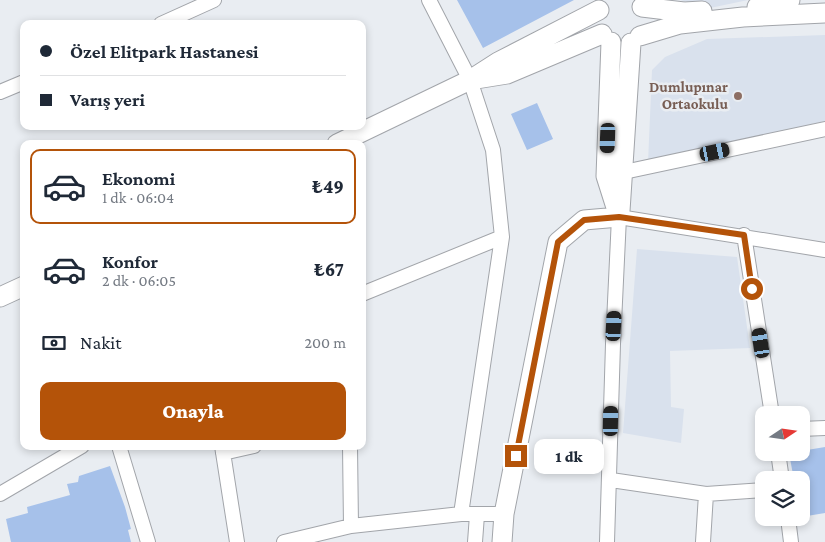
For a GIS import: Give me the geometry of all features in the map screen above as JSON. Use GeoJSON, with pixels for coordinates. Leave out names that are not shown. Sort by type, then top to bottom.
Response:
{"type":"FeatureCollection","features":[{"type":"Feature","properties":{"kind":"street"},"geometry":{"type":"LineString","coordinates":[[168,20],[195,4],[214,0]]}},
{"type":"Feature","properties":{"kind":"street"},"geometry":{"type":"LineString","coordinates":[[430,0],[470,80],[493,150],[502,237],[461,514]]}},
{"type":"Feature","properties":{"kind":"street"},"geometry":{"type":"LineString","coordinates":[[638,3],[684,12],[754,8],[790,0]]}},
{"type":"Feature","properties":{"kind":"street"},"geometry":{"type":"LineString","coordinates":[[346,140],[470,80],[498,62],[606,2]]}},
{"type":"Feature","properties":{"kind":"street"},"geometry":{"type":"LineString","coordinates":[[606,2],[597,22],[606,38],[606,176],[619,217]]}},
{"type":"Feature","properties":{"kind":"street"},"geometry":{"type":"LineString","coordinates":[[607,542],[619,217],[636,39],[645,27],[645,16],[638,3]]}},
{"type":"Feature","properties":{"kind":"street"},"geometry":{"type":"LineString","coordinates":[[470,80],[507,74],[606,38],[622,45],[680,24],[743,17],[825,13]]}},
{"type":"Feature","properties":{"kind":"street"},"geometry":{"type":"LineString","coordinates":[[0,92],[20,84]]}},
{"type":"Feature","properties":{"kind":"street"},"geometry":{"type":"LineString","coordinates":[[624,172],[825,129]]}},
{"type":"Feature","properties":{"kind":"street"},"geometry":{"type":"LineString","coordinates":[[502,542],[504,514],[558,242],[584,220],[619,217],[744,235],[825,250]]}},
{"type":"Feature","properties":{"kind":"street"},"geometry":{"type":"LineString","coordinates":[[744,235],[771,406]]}},
{"type":"Feature","properties":{"kind":"street"},"geometry":{"type":"LineString","coordinates":[[366,292],[502,237]]}},
{"type":"Feature","properties":{"kind":"street"},"geometry":{"type":"LineString","coordinates":[[0,297],[20,288]]}},
{"type":"Feature","properties":{"kind":"street"},"geometry":{"type":"LineString","coordinates":[[810,429],[825,428]]}},
{"type":"Feature","properties":{"kind":"street"},"geometry":{"type":"LineString","coordinates":[[0,494],[75,450]]}},
{"type":"Feature","properties":{"kind":"street"},"geometry":{"type":"LineString","coordinates":[[120,450],[148,542]]}},
{"type":"Feature","properties":{"kind":"street"},"geometry":{"type":"LineString","coordinates":[[222,450],[237,542]]}},
{"type":"Feature","properties":{"kind":"street"},"geometry":{"type":"LineString","coordinates":[[350,450],[351,526]]}},
{"type":"Feature","properties":{"kind":"street"},"geometry":{"type":"LineString","coordinates":[[610,480],[706,494],[755,491]]}},
{"type":"Feature","properties":{"kind":"street"},"geometry":{"type":"LineString","coordinates":[[703,542],[706,494]]}},
{"type":"Feature","properties":{"kind":"street"},"geometry":{"type":"LineString","coordinates":[[284,542],[351,526],[461,514],[504,514]]}},
{"type":"Feature","properties":{"kind":"street"},"geometry":{"type":"LineString","coordinates":[[475,542],[477,515]]}},
{"type":"Feature","properties":{"kind":"street"},"geometry":{"type":"LineString","coordinates":[[789,526],[791,542]]}},
{"type":"Feature","properties":{"kind":"shaded area"},"geometry":{"type":"Polygon","coordinates":[[[680,0],[748,0],[710,8],[680,0]]]}},
{"type":"Feature","properties":{"kind":"shaded area","name":"Dumlupınar Ortaokulu"},"geometry":{"type":"Polygon","coordinates":[[[825,35],[825,121],[648,163],[652,70],[665,57],[707,39],[825,35]]]}},
{"type":"Feature","properties":{"kind":"shaded area"},"geometry":{"type":"Polygon","coordinates":[[[637,249],[737,257],[750,348],[670,351],[671,407],[684,409],[681,443],[623,433],[637,249]]]}},
{"type":"Feature","properties":{"kind":"building"},"geometry":{"type":"Polygon","coordinates":[[[457,0],[574,0],[483,48],[457,0]]]}},
{"type":"Feature","properties":{"kind":"building"},"geometry":{"type":"Polygon","coordinates":[[[537,103],[553,139],[527,150],[511,114],[537,103]]]}},
{"type":"Feature","properties":{"kind":"building"},"geometry":{"type":"Polygon","coordinates":[[[825,447],[825,513],[810,516],[810,471],[792,471],[790,461],[810,461],[810,450],[825,447]]]}},
{"type":"Feature","properties":{"kind":"building"},"geometry":{"type":"Polygon","coordinates":[[[110,466],[125,507],[131,529],[128,530],[131,542],[11,542],[6,519],[28,513],[27,507],[70,495],[67,484],[78,482],[79,476],[110,466]]]}},
{"type":"Feature","properties":{"kind":"place","name":"Dumlupınar Ortaokulu"},"geometry":{"type":"Point","coordinates":[738,96]}},
{"type":"Feature","properties":{"kind":"route"},"geometry":{"type":"LineString","coordinates":[[516,456],[558,242],[584,220],[619,217],[744,235],[752,289]]}}]}
